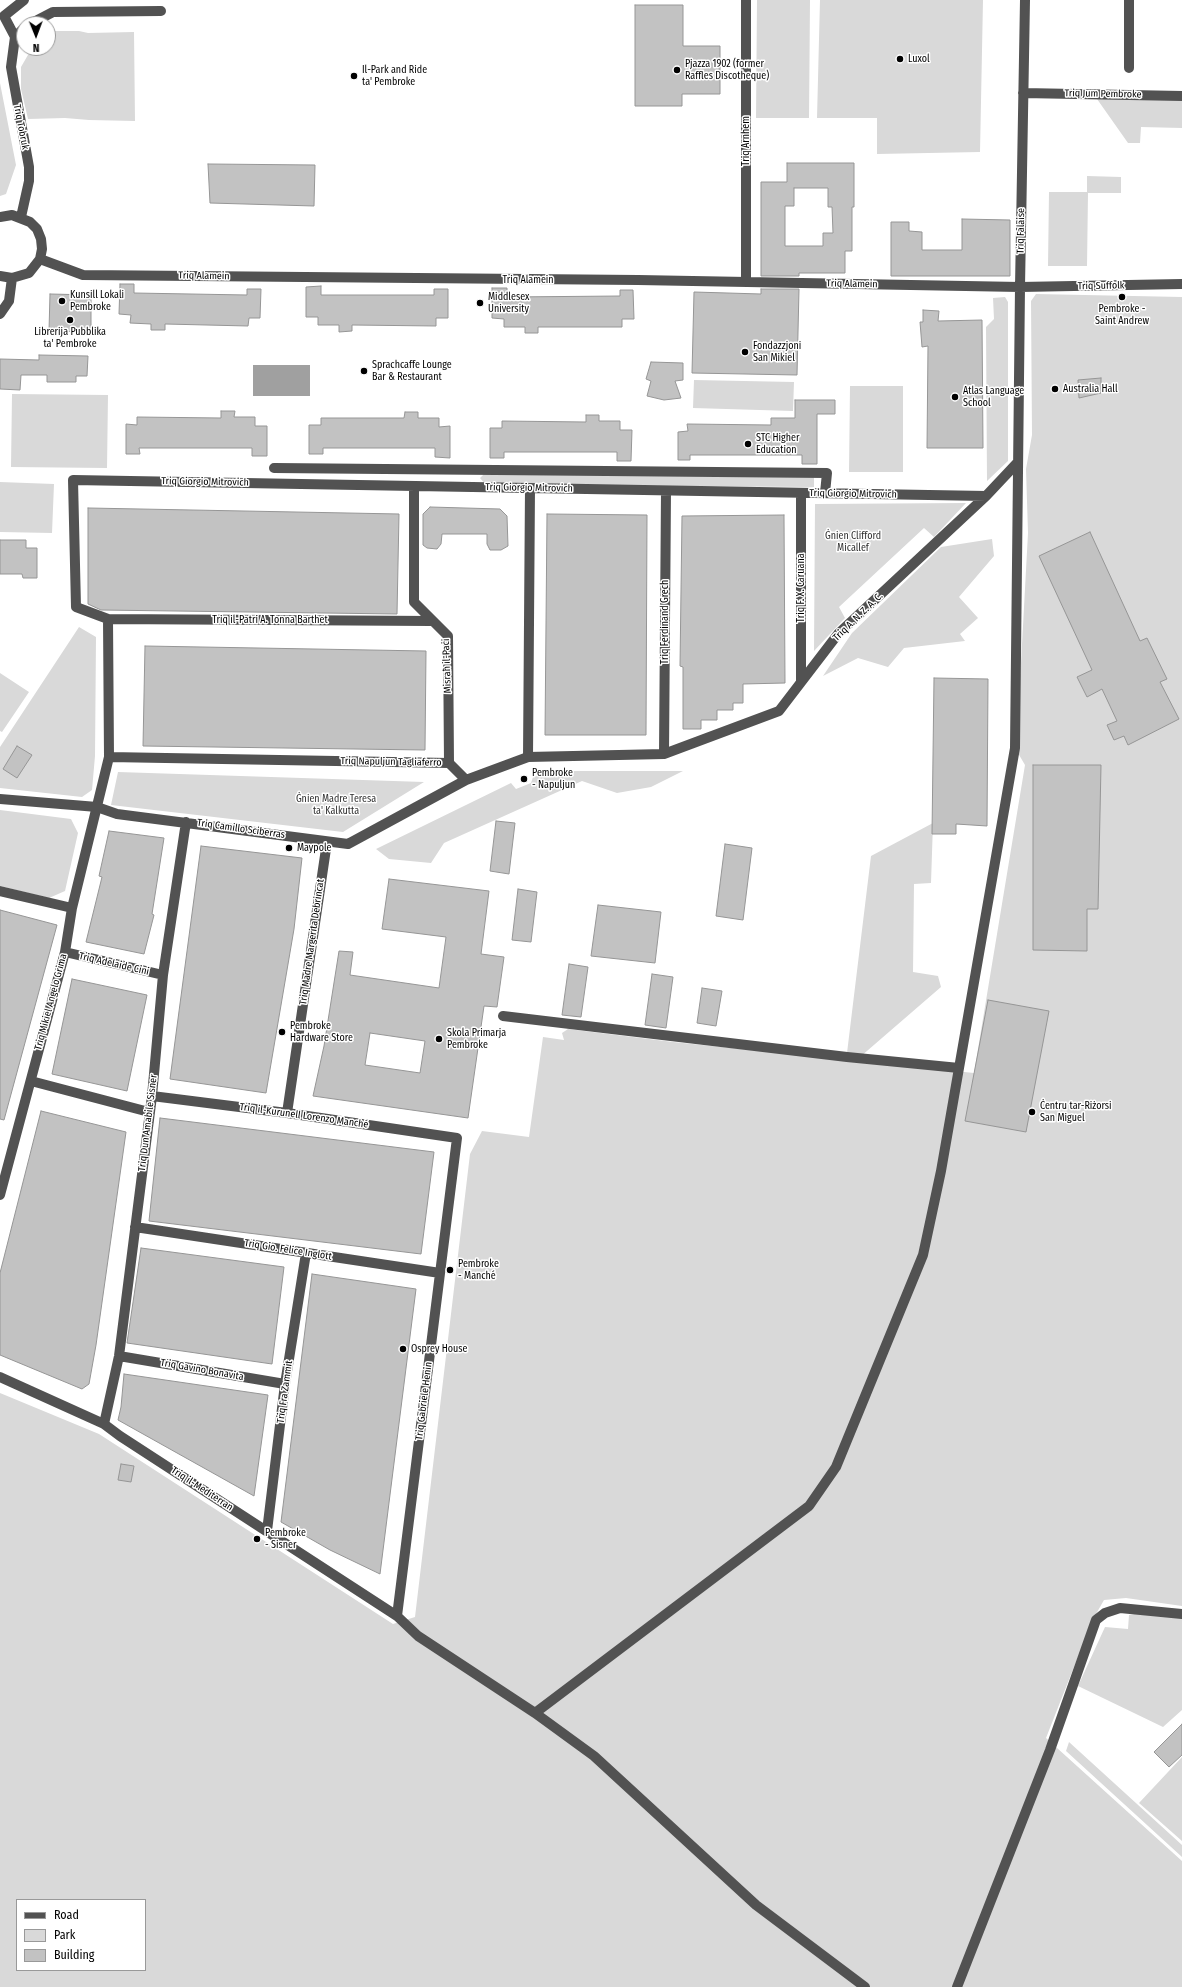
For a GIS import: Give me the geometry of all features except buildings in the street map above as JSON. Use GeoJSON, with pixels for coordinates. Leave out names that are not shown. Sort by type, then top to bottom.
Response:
{"type":"FeatureCollection","features":[{"type":"Feature","properties":{"kind":"street"},"geometry":{"type":"LineString","coordinates":[[15,37],[2,14],[24,0]]}},
{"type":"Feature","properties":{"kind":"street","name":"Triq Arnhem"},"geometry":{"type":"LineString","coordinates":[[746,0],[746,282]]}},
{"type":"Feature","properties":{"kind":"street","name":"Triq Falaise"},"geometry":{"type":"LineString","coordinates":[[535,1713],[808,1506],[836,1467],[923,1255],[941,1172],[1015,748],[1025,0]]}},
{"type":"Feature","properties":{"kind":"street"},"geometry":{"type":"LineString","coordinates":[[1129,0],[1129,68]]}},
{"type":"Feature","properties":{"kind":"street"},"geometry":{"type":"LineString","coordinates":[[44,16],[53,12],[161,11]]}},
{"type":"Feature","properties":{"kind":"street","name":"Triq Tobruk"},"geometry":{"type":"LineString","coordinates":[[15,37],[12,54],[11,77],[29,167],[29,181],[21,217]]}},
{"type":"Feature","properties":{"kind":"street","name":"Triq Jum Pembroke"},"geometry":{"type":"LineString","coordinates":[[1023,93],[1182,96]]}},
{"type":"Feature","properties":{"kind":"street"},"geometry":{"type":"LineString","coordinates":[[0,217],[12,215],[21,217],[30,222],[39,234],[42,249],[40,259],[28,273],[12,278],[0,276]]}},
{"type":"Feature","properties":{"kind":"street","name":"Triq Alamein"},"geometry":{"type":"LineString","coordinates":[[40,259],[83,275],[746,282],[1020,287]]}},
{"type":"Feature","properties":{"kind":"street"},"geometry":{"type":"LineString","coordinates":[[0,314],[9,301],[12,278]]}},
{"type":"Feature","properties":{"kind":"street","name":"Triq Suffolk"},"geometry":{"type":"LineString","coordinates":[[1020,287],[1182,284]]}},
{"type":"Feature","properties":{"kind":"street","name":"Triq A. N. Z. A. C."},"geometry":{"type":"LineString","coordinates":[[664,754],[779,710],[838,634],[986,496],[1018,462]]}},
{"type":"Feature","properties":{"kind":"street"},"geometry":{"type":"LineString","coordinates":[[274,468],[827,474],[826,493]]}},
{"type":"Feature","properties":{"kind":"street","name":"Triq Giorgio Mitrovich"},"geometry":{"type":"LineString","coordinates":[[108,619],[76,607],[73,480],[986,496]]}},
{"type":"Feature","properties":{"kind":"street","name":"Misraħ il-Paċi"},"geometry":{"type":"LineString","coordinates":[[414,486],[414,602],[431,621],[448,636],[449,763]]}},
{"type":"Feature","properties":{"kind":"street"},"geometry":{"type":"LineString","coordinates":[[528,757],[530,488]]}},
{"type":"Feature","properties":{"kind":"street","name":"Triq Ferdinand Grech"},"geometry":{"type":"LineString","coordinates":[[664,754],[666,491]]}},
{"type":"Feature","properties":{"kind":"street","name":"Triq F. X. Caruana"},"geometry":{"type":"LineString","coordinates":[[801,493],[801,682]]}},
{"type":"Feature","properties":{"kind":"street","name":"Triq il-Patri A. Tonna Barthet"},"geometry":{"type":"LineString","coordinates":[[108,619],[431,621]]}},
{"type":"Feature","properties":{"kind":"street","name":"Triq Mikiel Angelo Grima"},"geometry":{"type":"LineString","coordinates":[[0,1195],[64,952],[72,908],[109,757],[108,619]]}},
{"type":"Feature","properties":{"kind":"street"},"geometry":{"type":"LineString","coordinates":[[466,780],[528,757],[664,754]]}},
{"type":"Feature","properties":{"kind":"street","name":"Triq Napuljun Tagliaferro"},"geometry":{"type":"LineString","coordinates":[[109,757],[449,763],[466,780]]}},
{"type":"Feature","properties":{"kind":"street","name":"Triq Camillo Sciberras"},"geometry":{"type":"LineString","coordinates":[[0,799],[97,807],[117,814],[348,844],[466,780]]}},
{"type":"Feature","properties":{"kind":"street","name":"Triq Dun Amabile Sisner"},"geometry":{"type":"LineString","coordinates":[[104,1424],[119,1356],[148,1112],[152,1096],[163,975],[186,822]]}},
{"type":"Feature","properties":{"kind":"street","name":"Triq Madre Margerita Debrincat"},"geometry":{"type":"LineString","coordinates":[[287,1113],[327,842]]}},
{"type":"Feature","properties":{"kind":"street"},"geometry":{"type":"LineString","coordinates":[[0,891],[72,908]]}},
{"type":"Feature","properties":{"kind":"street","name":"Triq Adelaide Cini"},"geometry":{"type":"LineString","coordinates":[[64,952],[163,975]]}},
{"type":"Feature","properties":{"kind":"street"},"geometry":{"type":"LineString","coordinates":[[503,1016],[847,1057],[959,1068]]}},
{"type":"Feature","properties":{"kind":"street"},"geometry":{"type":"LineString","coordinates":[[31,1081],[148,1112]]}},
{"type":"Feature","properties":{"kind":"street","name":"Triq il-Kurunell Lorenzo Manché"},"geometry":{"type":"LineString","coordinates":[[152,1096],[287,1113],[456,1138]]}},
{"type":"Feature","properties":{"kind":"street","name":"Triq Gabriele Henin"},"geometry":{"type":"LineString","coordinates":[[397,1616],[456,1138]]}},
{"type":"Feature","properties":{"kind":"street","name":"Triq Gio. Felice Inglott"},"geometry":{"type":"LineString","coordinates":[[135,1227],[440,1274]]}},
{"type":"Feature","properties":{"kind":"street","name":"Triq Fra Zammit"},"geometry":{"type":"LineString","coordinates":[[267,1531],[285,1384],[306,1253]]}},
{"type":"Feature","properties":{"kind":"street","name":"Triq Gavino Bonavita"},"geometry":{"type":"LineString","coordinates":[[119,1356],[285,1384]]}},
{"type":"Feature","properties":{"kind":"street","name":"Triq il-Mediterran"},"geometry":{"type":"LineString","coordinates":[[0,1377],[104,1424],[120,1436],[397,1616],[418,1636],[535,1713],[594,1756],[756,1905],[865,1987]]}},
{"type":"Feature","properties":{"kind":"street"},"geometry":{"type":"LineString","coordinates":[[957,1987],[1050,1750],[1096,1620],[1105,1613],[1120,1608],[1182,1614]]}},
{"type":"Feature","properties":{"kind":"green space"},"geometry":{"type":"Polygon","coordinates":[[[757,0],[810,0],[809,118],[756,118],[757,0]]]}},
{"type":"Feature","properties":{"kind":"green space","name":"Luxol"},"geometry":{"type":"Polygon","coordinates":[[[820,0],[983,0],[980,152],[877,154],[877,118],[817,118],[820,0]]]}},
{"type":"Feature","properties":{"kind":"green space"},"geometry":{"type":"Polygon","coordinates":[[[56,31],[79,31],[88,33],[134,32],[135,121],[65,118],[28,119],[21,89],[21,67],[27,56],[56,56],[56,31]]]}},
{"type":"Feature","properties":{"kind":"green space"},"geometry":{"type":"Polygon","coordinates":[[[0,83],[16,165],[6,194],[0,196],[0,83]]]}},
{"type":"Feature","properties":{"kind":"green space"},"geometry":{"type":"Polygon","coordinates":[[[1097,99],[1182,99],[1182,128],[1141,127],[1140,143],[1128,143],[1097,99]]]}},
{"type":"Feature","properties":{"kind":"green space"},"geometry":{"type":"Polygon","coordinates":[[[1087,176],[1121,177],[1121,193],[1088,193],[1087,266],[1048,266],[1049,192],[1087,192],[1087,176]]]}},
{"type":"Feature","properties":{"kind":"green space"},"geometry":{"type":"Polygon","coordinates":[[[1036,294],[1182,297],[1182,1606],[1126,1598],[1104,1600],[1092,1621],[1046,1738],[1182,1861],[1182,1987],[0,1987],[0,1393],[99,1434],[393,1624],[415,1617],[470,1154],[482,1131],[529,1137],[543,1037],[564,1040],[562,1033],[568,1029],[673,1042],[974,1073],[1025,765],[1015,748],[1028,533],[1026,469],[1032,435],[1031,301],[1036,294]]]}},
{"type":"Feature","properties":{"kind":"green space"},"geometry":{"type":"Polygon","coordinates":[[[1005,297],[1008,302],[1008,461],[987,481],[986,327],[994,319],[993,298],[1005,297]]]}},
{"type":"Feature","properties":{"kind":"green space"},"geometry":{"type":"Polygon","coordinates":[[[694,380],[794,382],[793,411],[693,408],[694,380]]]}},
{"type":"Feature","properties":{"kind":"green space"},"geometry":{"type":"Polygon","coordinates":[[[850,386],[903,386],[903,472],[849,472],[850,386]]]}},
{"type":"Feature","properties":{"kind":"green space"},"geometry":{"type":"Polygon","coordinates":[[[12,394],[108,395],[107,468],[11,467],[12,394]]]}},
{"type":"Feature","properties":{"kind":"green space"},"geometry":{"type":"Polygon","coordinates":[[[486,472],[814,475],[814,487],[486,485],[480,478],[486,472]]]}},
{"type":"Feature","properties":{"kind":"green space"},"geometry":{"type":"Polygon","coordinates":[[[0,482],[54,484],[52,533],[0,532],[0,482]]]}},
{"type":"Feature","properties":{"kind":"green space","name":"Ġnien Clifford Micallef"},"geometry":{"type":"Polygon","coordinates":[[[966,503],[934,537],[924,528],[839,607],[845,618],[814,651],[815,504],[966,503]]]}},
{"type":"Feature","properties":{"kind":"green space"},"geometry":{"type":"Polygon","coordinates":[[[992,539],[994,556],[959,597],[978,618],[960,634],[965,641],[904,648],[888,667],[858,658],[823,676],[852,633],[941,547],[992,539]]]}},
{"type":"Feature","properties":{"kind":"green space"},"geometry":{"type":"Polygon","coordinates":[[[79,627],[96,637],[95,756],[92,790],[82,797],[0,788],[0,747],[79,627]]]}},
{"type":"Feature","properties":{"kind":"green space"},"geometry":{"type":"Polygon","coordinates":[[[0,673],[29,692],[2,732],[0,731],[0,673]]]}},
{"type":"Feature","properties":{"kind":"green space"},"geometry":{"type":"Polygon","coordinates":[[[558,771],[683,771],[651,787],[617,793],[582,781],[444,843],[431,863],[389,859],[376,849],[511,783],[516,789],[531,783],[533,777],[558,771]]]}},
{"type":"Feature","properties":{"kind":"green space","name":"Ġnien Madre Teresa ta' Kalkutta"},"geometry":{"type":"Polygon","coordinates":[[[118,772],[424,782],[343,832],[111,805],[118,772]]]}},
{"type":"Feature","properties":{"kind":"green space"},"geometry":{"type":"Polygon","coordinates":[[[0,810],[71,819],[78,833],[65,891],[49,898],[0,886],[0,810]]]}},
{"type":"Feature","properties":{"kind":"green space"},"geometry":{"type":"Polygon","coordinates":[[[933,823],[931,883],[914,884],[913,972],[938,976],[941,987],[860,1057],[847,1053],[871,856],[933,823]]]}},
{"type":"Feature","properties":{"kind":"green space"},"geometry":{"type":"Polygon","coordinates":[[[1140,1613],[1182,1618],[1182,1710],[1163,1727],[1078,1686],[1105,1627],[1128,1629],[1129,1615],[1140,1613]]]}},
{"type":"Feature","properties":{"kind":"green space"},"geometry":{"type":"Polygon","coordinates":[[[1069,1742],[1182,1845],[1182,1857],[1066,1751],[1069,1742]]]}},
{"type":"Feature","properties":{"kind":"green space"},"geometry":{"type":"Polygon","coordinates":[[[1182,1757],[1182,1841],[1139,1803],[1182,1757]]]}},
{"type":"Feature","properties":{"kind":"shaded area"},"geometry":{"type":"Polygon","coordinates":[[[253,365],[310,365],[310,396],[253,396],[253,365]]]}},
{"type":"Feature","properties":{"kind":"place","name":"Luxol"},"geometry":{"type":"Point","coordinates":[900,59]}},
{"type":"Feature","properties":{"kind":"place","name":"Pjazza 1902 (former Raffles Discotheque)"},"geometry":{"type":"Point","coordinates":[677,70]}},
{"type":"Feature","properties":{"kind":"place","name":"Il-Park and Ride ta' Pembroke"},"geometry":{"type":"Point","coordinates":[354,76]}},
{"type":"Feature","properties":{"kind":"place","name":"Pembroke - Saint Andrew"},"geometry":{"type":"Point","coordinates":[1122,297]}},
{"type":"Feature","properties":{"kind":"place","name":"Kunsill Lokali Pembroke"},"geometry":{"type":"Point","coordinates":[62,301]}},
{"type":"Feature","properties":{"kind":"place","name":"Middlesex University"},"geometry":{"type":"Point","coordinates":[480,303]}},
{"type":"Feature","properties":{"kind":"place","name":"Librerija Pubblika ta' Pembroke"},"geometry":{"type":"Point","coordinates":[70,320]}},
{"type":"Feature","properties":{"kind":"place","name":"Fondazzjoni San Mikiel"},"geometry":{"type":"Point","coordinates":[745,352]}},
{"type":"Feature","properties":{"kind":"place","name":"Sprachcaffe Lounge Bar & Restaurant"},"geometry":{"type":"Point","coordinates":[364,371]}},
{"type":"Feature","properties":{"kind":"place","name":"Australia Hall"},"geometry":{"type":"Point","coordinates":[1055,389]}},
{"type":"Feature","properties":{"kind":"place","name":"Atlas Language School"},"geometry":{"type":"Point","coordinates":[955,397]}},
{"type":"Feature","properties":{"kind":"place","name":"STC Higher Education"},"geometry":{"type":"Point","coordinates":[748,444]}},
{"type":"Feature","properties":{"kind":"place","name":"Pembroke - Napuljun"},"geometry":{"type":"Point","coordinates":[524,779]}},
{"type":"Feature","properties":{"kind":"place","name":"Maypole"},"geometry":{"type":"Point","coordinates":[289,848]}},
{"type":"Feature","properties":{"kind":"place","name":"Pembroke Hardware Store"},"geometry":{"type":"Point","coordinates":[282,1032]}},
{"type":"Feature","properties":{"kind":"place","name":"Skola Primarja Pembroke"},"geometry":{"type":"Point","coordinates":[439,1039]}},
{"type":"Feature","properties":{"kind":"place","name":"Ċentru tar-Riżorsi San Miguel"},"geometry":{"type":"Point","coordinates":[1032,1112]}},
{"type":"Feature","properties":{"kind":"place","name":"Pembroke - Manché"},"geometry":{"type":"Point","coordinates":[450,1270]}},
{"type":"Feature","properties":{"kind":"place","name":"Osprey House"},"geometry":{"type":"Point","coordinates":[403,1349]}},
{"type":"Feature","properties":{"kind":"place","name":"Pembroke - Sisner"},"geometry":{"type":"Point","coordinates":[257,1539]}}]}
